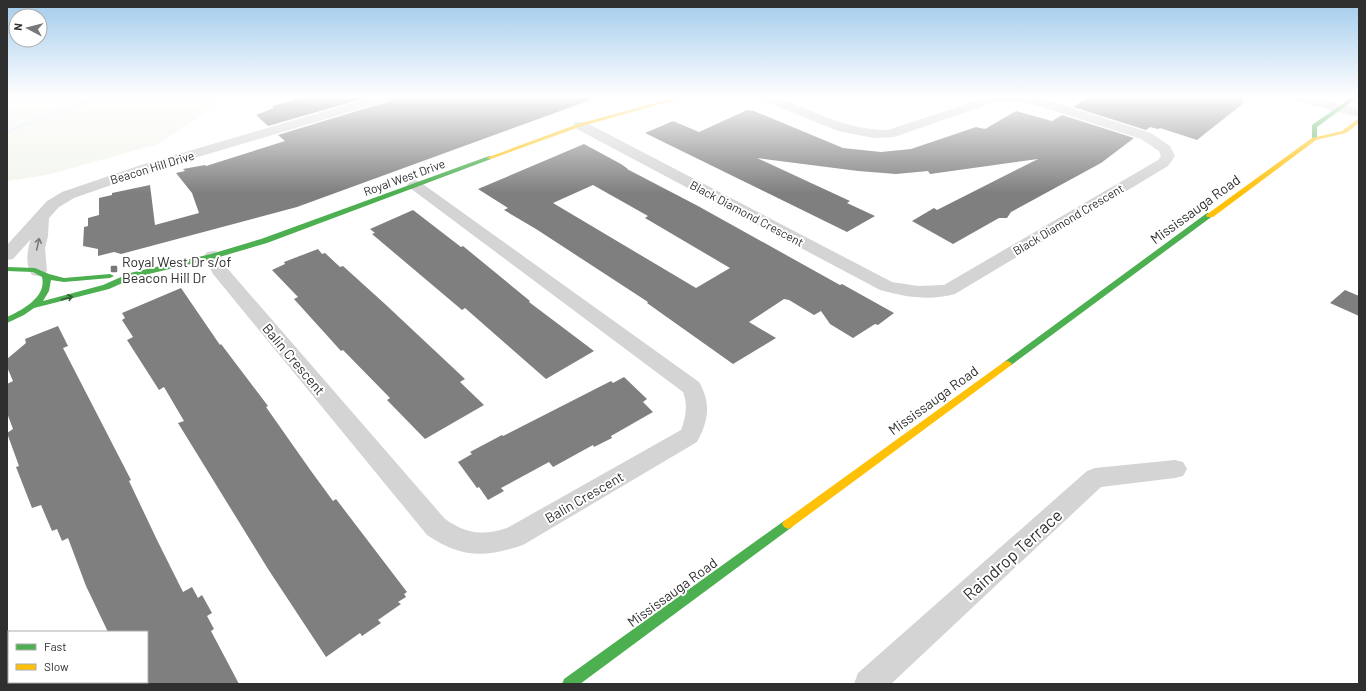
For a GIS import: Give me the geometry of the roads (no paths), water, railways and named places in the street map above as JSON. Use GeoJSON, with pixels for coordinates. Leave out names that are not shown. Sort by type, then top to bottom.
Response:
{"type":"FeatureCollection","features":[{"type":"Feature","properties":{"kind":"main road","name":"Royal West Drive"},"geometry":{"type":"LineString","coordinates":[[7,269],[26,268],[64,280],[133,275],[213,256],[301,228],[568,129]]}},
{"type":"Feature","properties":{"kind":"main road"},"geometry":{"type":"LineString","coordinates":[[1314,129],[1314,140]]}},
{"type":"Feature","properties":{"kind":"main road","name":"Mississauga Road"},"geometry":{"type":"LineString","coordinates":[[570,684],[1314,140],[1344,132],[1347,129]]}},
{"type":"Feature","properties":{"kind":"main road"},"geometry":{"type":"LineString","coordinates":[[8,320],[29,307],[46,290],[48,282],[42,273]]}},
{"type":"Feature","properties":{"kind":"main road","name":"Royal West Drive"},"geometry":{"type":"LineString","coordinates":[[29,307],[106,287],[133,275]]}},
{"type":"Feature","properties":{"kind":"street","name":"Beacon Hill Drive"},"geometry":{"type":"LineString","coordinates":[[7,255],[20,239],[59,199],[102,182],[278,129]]}},
{"type":"Feature","properties":{"kind":"street","name":"Black Diamond Crescent"},"geometry":{"type":"LineString","coordinates":[[588,129],[886,286],[921,293],[937,293],[950,290],[1163,163],[1168,156],[1165,149],[1146,136],[1125,129]]}},
{"type":"Feature","properties":{"kind":"street","name":"Black Diamond Crescent"},"geometry":{"type":"LineString","coordinates":[[845,129],[877,135],[889,134],[903,129]]}},
{"type":"Feature","properties":{"kind":"street","name":"Balin Crescent"},"geometry":{"type":"LineString","coordinates":[[213,256],[219,270],[436,527],[451,538],[467,543],[484,544],[499,542],[514,537],[689,436],[696,423],[698,411],[697,401],[692,387],[415,185]]}},
{"type":"Feature","properties":{"kind":"street"},"geometry":{"type":"LineString","coordinates":[[41,218],[40,236],[36,248],[42,273]]}},
{"type":"Feature","properties":{"kind":"street","name":"Raindrop Terrace"},"geometry":{"type":"LineString","coordinates":[[869,684],[1095,478],[1175,469]]}},
{"type":"Feature","properties":{"kind":"waterway"},"geometry":{"type":"LineString","coordinates":[[7,132],[14,129]]}},
{"type":"Feature","properties":{"kind":"place","name":"Royal West Dr s/of Beacon Hill Dr"},"geometry":{"type":"Point","coordinates":[114,269]}}]}
